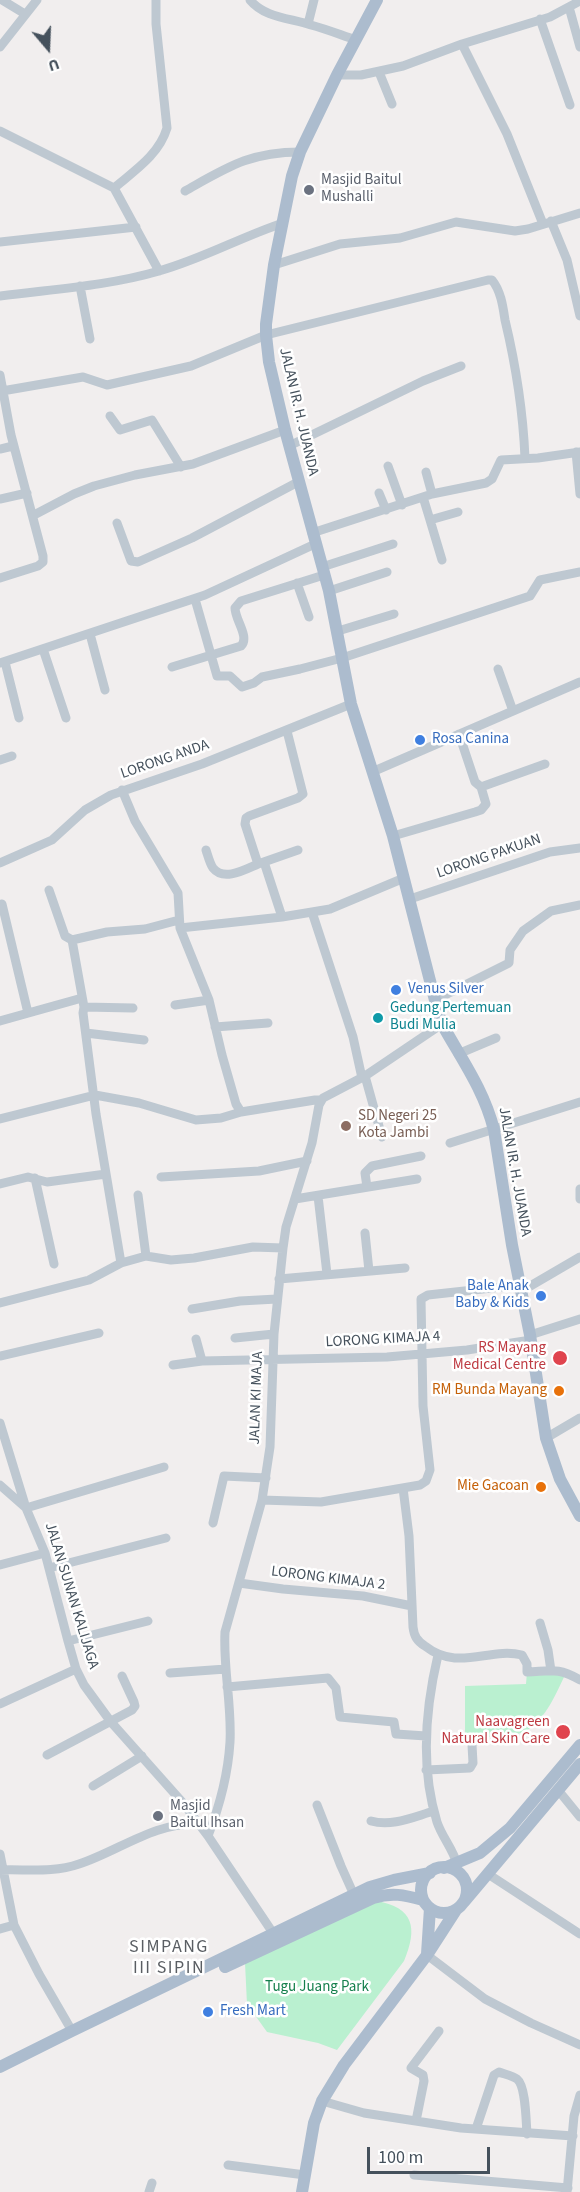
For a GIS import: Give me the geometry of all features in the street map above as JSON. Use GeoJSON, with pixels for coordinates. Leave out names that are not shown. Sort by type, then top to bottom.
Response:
{"type":"FeatureCollection","features":[{"type":"Feature","properties":{"kind":"main road","name":"JALAN IR. H. JUANDA"},"geometry":{"type":"LineString","coordinates":[[377,0],[300,152],[292,176],[274,265],[266,324],[269,362],[298,482],[329,591],[351,704],[393,836],[434,998],[442,1024],[484,1096],[494,1130],[546,1438],[560,1479],[579,1511]]}},
{"type":"Feature","properties":{"kind":"main road"},"geometry":{"type":"LineString","coordinates":[[302,2192],[315,2122],[322,2101],[344,2065],[427,1955],[460,1906],[558,1790],[580,1744]]}},
{"type":"Feature","properties":{"kind":"main road"},"geometry":{"type":"LineString","coordinates":[[1,2067],[354,1895],[394,1880],[430,1873],[480,1854],[510,1828],[566,1772],[580,1764]]}},
{"type":"Feature","properties":{"kind":"main road"},"geometry":{"type":"LineString","coordinates":[[1,2067],[68,2041],[373,1898],[388,1894],[402,1894],[440,1913],[460,1906],[467,1888],[462,1876],[457,1871],[444,1868]]}},
{"type":"Feature","properties":{"kind":"main road"},"geometry":{"type":"LineString","coordinates":[[427,1955],[426,1904],[422,1886],[430,1873]]}},
{"type":"Feature","properties":{"kind":"street"},"geometry":{"type":"LineString","coordinates":[[2,0],[26,14]]}},
{"type":"Feature","properties":{"kind":"street"},"geometry":{"type":"LineString","coordinates":[[0,47],[37,0]]}},
{"type":"Feature","properties":{"kind":"street"},"geometry":{"type":"LineString","coordinates":[[114,188],[151,157],[163,140],[166,128],[156,24],[156,0]]}},
{"type":"Feature","properties":{"kind":"street"},"geometry":{"type":"LineString","coordinates":[[250,0],[255,6],[272,15],[356,40]]}},
{"type":"Feature","properties":{"kind":"street"},"geometry":{"type":"LineString","coordinates":[[308,24],[314,0]]}},
{"type":"Feature","properties":{"kind":"street"},"geometry":{"type":"LineString","coordinates":[[338,75],[379,72],[403,66],[558,13],[580,2]]}},
{"type":"Feature","properties":{"kind":"street"},"geometry":{"type":"LineString","coordinates":[[569,7],[580,46]]}},
{"type":"Feature","properties":{"kind":"street"},"geometry":{"type":"LineString","coordinates":[[540,19],[570,105]]}},
{"type":"Feature","properties":{"kind":"street"},"geometry":{"type":"LineString","coordinates":[[462,44],[567,260],[580,316]]}},
{"type":"Feature","properties":{"kind":"street"},"geometry":{"type":"LineString","coordinates":[[379,72],[392,104]]}},
{"type":"Feature","properties":{"kind":"street"},"geometry":{"type":"LineString","coordinates":[[0,131],[114,188],[159,271]]}},
{"type":"Feature","properties":{"kind":"street"},"geometry":{"type":"LineString","coordinates":[[185,191],[253,157],[274,152],[300,152]]}},
{"type":"Feature","properties":{"kind":"street"},"geometry":{"type":"LineString","coordinates":[[274,265],[340,244],[400,238],[456,222],[515,231],[580,213]]}},
{"type":"Feature","properties":{"kind":"street"},"geometry":{"type":"LineString","coordinates":[[0,296],[128,279],[205,256],[283,223]]}},
{"type":"Feature","properties":{"kind":"street"},"geometry":{"type":"LineString","coordinates":[[0,242],[136,227]]}},
{"type":"Feature","properties":{"kind":"street"},"geometry":{"type":"LineString","coordinates":[[3,391],[83,377],[107,385],[191,366],[266,335],[483,280],[492,280],[500,295],[512,348],[523,415],[525,458]]}},
{"type":"Feature","properties":{"kind":"street"},"geometry":{"type":"LineString","coordinates":[[80,286],[90,339]]}},
{"type":"Feature","properties":{"kind":"street"},"geometry":{"type":"LineString","coordinates":[[289,446],[423,381],[461,366]]}},
{"type":"Feature","properties":{"kind":"street"},"geometry":{"type":"LineString","coordinates":[[0,375],[13,446],[33,515],[43,562],[38,566],[0,578]]}},
{"type":"Feature","properties":{"kind":"street"},"geometry":{"type":"LineString","coordinates":[[110,416],[120,430],[152,420],[180,467]]}},
{"type":"Feature","properties":{"kind":"street"},"geometry":{"type":"LineString","coordinates":[[33,515],[94,486],[209,459],[285,430]]}},
{"type":"Feature","properties":{"kind":"street"},"geometry":{"type":"LineString","coordinates":[[0,449],[13,446]]}},
{"type":"Feature","properties":{"kind":"street"},"geometry":{"type":"LineString","coordinates":[[19,718],[2,663],[195,599],[314,539],[386,510],[427,496],[486,483],[492,479],[501,460],[578,452],[580,494]]}},
{"type":"Feature","properties":{"kind":"street"},"geometry":{"type":"LineString","coordinates":[[388,466],[402,505]]}},
{"type":"Feature","properties":{"kind":"street"},"geometry":{"type":"LineString","coordinates":[[426,472],[430,520],[442,560]]}},
{"type":"Feature","properties":{"kind":"street"},"geometry":{"type":"LineString","coordinates":[[117,523],[131,561],[138,562],[192,538],[298,482]]}},
{"type":"Feature","properties":{"kind":"street"},"geometry":{"type":"LineString","coordinates":[[0,499],[27,493]]}},
{"type":"Feature","properties":{"kind":"street"},"geometry":{"type":"LineString","coordinates":[[379,493],[386,510]]}},
{"type":"Feature","properties":{"kind":"street"},"geometry":{"type":"LineString","coordinates":[[430,520],[458,512]]}},
{"type":"Feature","properties":{"kind":"street"},"geometry":{"type":"LineString","coordinates":[[172,667],[241,646],[245,641],[235,615],[237,604],[297,583],[393,544]]}},
{"type":"Feature","properties":{"kind":"street"},"geometry":{"type":"LineString","coordinates":[[195,599],[213,654],[217,676],[230,676],[242,687],[262,677],[342,658],[530,596],[540,580],[580,572]]}},
{"type":"Feature","properties":{"kind":"street"},"geometry":{"type":"LineString","coordinates":[[329,591],[387,573]]}},
{"type":"Feature","properties":{"kind":"street"},"geometry":{"type":"LineString","coordinates":[[297,583],[309,617]]}},
{"type":"Feature","properties":{"kind":"street"},"geometry":{"type":"LineString","coordinates":[[338,631],[394,614]]}},
{"type":"Feature","properties":{"kind":"street"},"geometry":{"type":"LineString","coordinates":[[90,634],[105,690]]}},
{"type":"Feature","properties":{"kind":"street"},"geometry":{"type":"LineString","coordinates":[[43,649],[66,718]]}},
{"type":"Feature","properties":{"kind":"street"},"geometry":{"type":"LineString","coordinates":[[498,669],[513,711]]}},
{"type":"Feature","properties":{"kind":"street"},"geometry":{"type":"LineString","coordinates":[[372,772],[580,682]]}},
{"type":"Feature","properties":{"kind":"street","name":"LORONG ANDA"},"geometry":{"type":"LineString","coordinates":[[0,863],[52,840],[85,810],[122,790],[202,764],[351,704]]}},
{"type":"Feature","properties":{"kind":"street"},"geometry":{"type":"LineString","coordinates":[[282,917],[245,824],[246,818],[303,794],[287,731]]}},
{"type":"Feature","properties":{"kind":"street"},"geometry":{"type":"LineString","coordinates":[[393,836],[481,810],[486,804],[481,787],[475,782],[459,734]]}},
{"type":"Feature","properties":{"kind":"street"},"geometry":{"type":"LineString","coordinates":[[0,760],[12,756]]}},
{"type":"Feature","properties":{"kind":"street"},"geometry":{"type":"LineString","coordinates":[[481,787],[545,764]]}},
{"type":"Feature","properties":{"kind":"street"},"geometry":{"type":"LineString","coordinates":[[122,790],[135,821],[178,893],[179,924],[209,1000],[236,1104],[241,1112]]}},
{"type":"Feature","properties":{"kind":"street","name":"LORONG PAKUAN"},"geometry":{"type":"LineString","coordinates":[[410,899],[550,852],[580,848]]}},
{"type":"Feature","properties":{"kind":"street"},"geometry":{"type":"LineString","coordinates":[[206,850],[213,868],[221,873],[232,874],[298,850]]}},
{"type":"Feature","properties":{"kind":"street"},"geometry":{"type":"LineString","coordinates":[[49,890],[65,936],[72,940],[107,932],[179,924],[282,917],[330,909],[404,878]]}},
{"type":"Feature","properties":{"kind":"street"},"geometry":{"type":"LineString","coordinates":[[2,904],[28,1013]]}},
{"type":"Feature","properties":{"kind":"street"},"geometry":{"type":"LineString","coordinates":[[434,998],[445,995],[509,963],[510,950],[523,931],[550,911],[580,905]]}},
{"type":"Feature","properties":{"kind":"street"},"geometry":{"type":"LineString","coordinates":[[312,912],[353,1037],[382,1137]]}},
{"type":"Feature","properties":{"kind":"street"},"geometry":{"type":"LineString","coordinates":[[72,940],[83,1002],[96,1114],[122,1263]]}},
{"type":"Feature","properties":{"kind":"street"},"geometry":{"type":"LineString","coordinates":[[175,1005],[209,1000]]}},
{"type":"Feature","properties":{"kind":"street"},"geometry":{"type":"LineString","coordinates":[[0,1021],[83,1002],[133,1008]]}},
{"type":"Feature","properties":{"kind":"street"},"geometry":{"type":"LineString","coordinates":[[215,1027],[268,1023]]}},
{"type":"Feature","properties":{"kind":"street"},"geometry":{"type":"LineString","coordinates":[[0,1119],[95,1095],[139,1103],[196,1120],[221,1118],[241,1112],[321,1100],[363,1077],[442,1024]]}},
{"type":"Feature","properties":{"kind":"street"},"geometry":{"type":"LineString","coordinates":[[86,1033],[144,1040]]}},
{"type":"Feature","properties":{"kind":"street"},"geometry":{"type":"LineString","coordinates":[[458,1054],[496,1038]]}},
{"type":"Feature","properties":{"kind":"street","name":"JALAN KI MAJA"},"geometry":{"type":"LineString","coordinates":[[208,1836],[220,1802],[227,1770],[230,1740],[225,1632],[266,1478],[271,1437],[274,1334],[286,1227],[307,1161],[321,1100]]}},
{"type":"Feature","properties":{"kind":"street"},"geometry":{"type":"LineString","coordinates":[[450,1143],[580,1102]]}},
{"type":"Feature","properties":{"kind":"street"},"geometry":{"type":"LineString","coordinates":[[367,1187],[365,1173],[372,1166],[422,1156]]}},
{"type":"Feature","properties":{"kind":"street"},"geometry":{"type":"LineString","coordinates":[[161,1177],[249,1172],[307,1161]]}},
{"type":"Feature","properties":{"kind":"street"},"geometry":{"type":"LineString","coordinates":[[0,1184],[28,1177],[47,1182],[106,1174]]}},
{"type":"Feature","properties":{"kind":"street"},"geometry":{"type":"LineString","coordinates":[[35,1178],[54,1264]]}},
{"type":"Feature","properties":{"kind":"street"},"geometry":{"type":"LineString","coordinates":[[295,1199],[417,1179]]}},
{"type":"Feature","properties":{"kind":"street"},"geometry":{"type":"LineString","coordinates":[[580,1189],[580,1199]]}},
{"type":"Feature","properties":{"kind":"street"},"geometry":{"type":"LineString","coordinates":[[138,1196],[146,1256]]}},
{"type":"Feature","properties":{"kind":"street"},"geometry":{"type":"LineString","coordinates":[[318,1196],[327,1274]]}},
{"type":"Feature","properties":{"kind":"street"},"geometry":{"type":"LineString","coordinates":[[364,1233],[369,1271]]}},
{"type":"Feature","properties":{"kind":"street"},"geometry":{"type":"LineString","coordinates":[[0,1303],[89,1280],[122,1263],[146,1256],[171,1260],[253,1247],[283,1248]]}},
{"type":"Feature","properties":{"kind":"street"},"geometry":{"type":"LineString","coordinates":[[262,1500],[321,1502],[420,1485],[426,1481],[430,1470],[423,1406],[422,1297],[520,1288],[580,1257]]}},
{"type":"Feature","properties":{"kind":"street"},"geometry":{"type":"LineString","coordinates":[[279,1279],[405,1268]]}},
{"type":"Feature","properties":{"kind":"street"},"geometry":{"type":"LineString","coordinates":[[192,1309],[240,1300],[277,1299]]}},
{"type":"Feature","properties":{"kind":"street","name":"LORONG KIMAJA 4"},"geometry":{"type":"LineString","coordinates":[[173,1365],[202,1361],[387,1357],[467,1350],[530,1338],[580,1319]]}},
{"type":"Feature","properties":{"kind":"street"},"geometry":{"type":"LineString","coordinates":[[0,1356],[99,1333]]}},
{"type":"Feature","properties":{"kind":"street"},"geometry":{"type":"LineString","coordinates":[[235,1338],[274,1334]]}},
{"type":"Feature","properties":{"kind":"street"},"geometry":{"type":"LineString","coordinates":[[196,1339],[202,1361]]}},
{"type":"Feature","properties":{"kind":"street"},"geometry":{"type":"LineString","coordinates":[[546,1438],[580,1418]]}},
{"type":"Feature","properties":{"kind":"street","name":"JALAN SUNAN KALIJAGA"},"geometry":{"type":"LineString","coordinates":[[0,1423],[26,1508],[45,1553],[76,1669],[84,1685],[111,1722],[183,1803],[273,1933]]}},
{"type":"Feature","properties":{"kind":"street"},"geometry":{"type":"LineString","coordinates":[[0,1485],[26,1508],[164,1467]]}},
{"type":"Feature","properties":{"kind":"street"},"geometry":{"type":"LineString","coordinates":[[213,1522],[224,1476],[266,1478]]}},
{"type":"Feature","properties":{"kind":"street"},"geometry":{"type":"LineString","coordinates":[[403,1488],[410,1536],[414,1635],[418,1642],[438,1655],[458,1659],[511,1653],[522,1655],[527,1664],[527,1672],[556,1670],[567,1672],[580,1680]]}},
{"type":"Feature","properties":{"kind":"street"},"geometry":{"type":"LineString","coordinates":[[49,1568],[166,1538]]}},
{"type":"Feature","properties":{"kind":"street"},"geometry":{"type":"LineString","coordinates":[[0,1565],[45,1553]]}},
{"type":"Feature","properties":{"kind":"street","name":"LORONG KIMAJA 2"},"geometry":{"type":"LineString","coordinates":[[239,1583],[363,1596],[412,1606]]}},
{"type":"Feature","properties":{"kind":"street"},"geometry":{"type":"LineString","coordinates":[[68,1641],[148,1621]]}},
{"type":"Feature","properties":{"kind":"street"},"geometry":{"type":"LineString","coordinates":[[540,1623],[551,1671]]}},
{"type":"Feature","properties":{"kind":"street"},"geometry":{"type":"LineString","coordinates":[[438,1655],[431,1683],[426,1736],[426,1770],[442,1838],[457,1864]]}},
{"type":"Feature","properties":{"kind":"street"},"geometry":{"type":"LineString","coordinates":[[0,1704],[76,1669]]}},
{"type":"Feature","properties":{"kind":"street"},"geometry":{"type":"LineString","coordinates":[[170,1673],[225,1669]]}},
{"type":"Feature","properties":{"kind":"street"},"geometry":{"type":"LineString","coordinates":[[47,1755],[111,1722],[135,1706],[122,1676]]}},
{"type":"Feature","properties":{"kind":"street"},"geometry":{"type":"LineString","coordinates":[[227,1687],[328,1678],[336,1688],[340,1717],[394,1722],[396,1734],[426,1736]]}},
{"type":"Feature","properties":{"kind":"street"},"geometry":{"type":"LineString","coordinates":[[426,1770],[470,1768],[473,1763],[472,1745]]}},
{"type":"Feature","properties":{"kind":"street"},"geometry":{"type":"LineString","coordinates":[[93,1786],[141,1756]]}},
{"type":"Feature","properties":{"kind":"street"},"geometry":{"type":"LineString","coordinates":[[558,1790],[579,1813]]}},
{"type":"Feature","properties":{"kind":"street"},"geometry":{"type":"LineString","coordinates":[[317,1805],[340,1866],[354,1895]]}},
{"type":"Feature","properties":{"kind":"street"},"geometry":{"type":"LineString","coordinates":[[371,1821],[383,1825],[434,1811]]}},
{"type":"Feature","properties":{"kind":"street"},"geometry":{"type":"LineString","coordinates":[[1,1870],[61,1869],[79,1864],[150,1833],[188,1824],[198,1824]]}},
{"type":"Feature","properties":{"kind":"street"},"geometry":{"type":"LineString","coordinates":[[0,1854],[1,1870],[14,1925],[72,2031]]}},
{"type":"Feature","properties":{"kind":"street"},"geometry":{"type":"LineString","coordinates":[[488,1874],[580,1934]]}},
{"type":"Feature","properties":{"kind":"street"},"geometry":{"type":"LineString","coordinates":[[0,1929],[14,1925]]}},
{"type":"Feature","properties":{"kind":"street"},"geometry":{"type":"LineString","coordinates":[[427,1955],[463,1983],[501,2008],[580,2045]]}},
{"type":"Feature","properties":{"kind":"street"},"geometry":{"type":"LineString","coordinates":[[416,2121],[424,2081],[423,2075],[411,2068],[439,2031]]}},
{"type":"Feature","properties":{"kind":"street"},"geometry":{"type":"LineString","coordinates":[[476,2129],[494,2075],[499,2072],[518,2079],[520,2082],[527,2133]]}},
{"type":"Feature","properties":{"kind":"street"},"geometry":{"type":"LineString","coordinates":[[414,2175],[567,2190],[576,2156],[573,2136],[574,2116],[580,2095]]}},
{"type":"Feature","properties":{"kind":"street"},"geometry":{"type":"LineString","coordinates":[[322,2101],[356,2111],[416,2121],[476,2129],[573,2136]]}},
{"type":"Feature","properties":{"kind":"street"},"geometry":{"type":"LineString","coordinates":[[228,2165],[305,2175]]}},
{"type":"Feature","properties":{"kind":"green space"},"geometry":{"type":"Polygon","coordinates":[[[527,1672],[566,1673],[550,1705],[540,1719],[521,1733],[465,1737],[465,1686],[526,1684],[527,1672]]]}},
{"type":"Feature","properties":{"kind":"green space","name":"Tugu Juang Park"},"geometry":{"type":"Polygon","coordinates":[[[376,1901],[398,1908],[405,1914],[410,1921],[411,1939],[404,1961],[337,2050],[318,2043],[267,2032],[247,2004],[245,1963],[376,1901]]]}},
{"type":"Feature","properties":{"kind":"place","name":"Masjid Baitul Mushalli"},"geometry":{"type":"Point","coordinates":[309,190]}},
{"type":"Feature","properties":{"kind":"place","name":"Rosa Canina"},"geometry":{"type":"Point","coordinates":[420,740]}},
{"type":"Feature","properties":{"kind":"place","name":"Venus Silver"},"geometry":{"type":"Point","coordinates":[396,990]}},
{"type":"Feature","properties":{"kind":"place","name":"Gedung Pertemuan Budi Mulia"},"geometry":{"type":"Point","coordinates":[378,1018]}},
{"type":"Feature","properties":{"kind":"place","name":"SD Negeri 25 Kota Jambi"},"geometry":{"type":"Point","coordinates":[346,1126]}},
{"type":"Feature","properties":{"kind":"place","name":"Bale Anak Baby & Kids"},"geometry":{"type":"Point","coordinates":[541,1296]}},
{"type":"Feature","properties":{"kind":"place","name":"RS Mayang Medical Centre"},"geometry":{"type":"Point","coordinates":[560,1358]}},
{"type":"Feature","properties":{"kind":"place","name":"RM Bunda Mayang"},"geometry":{"type":"Point","coordinates":[559,1391]}},
{"type":"Feature","properties":{"kind":"place","name":"Mie Gacoan"},"geometry":{"type":"Point","coordinates":[541,1487]}},
{"type":"Feature","properties":{"kind":"place","name":"Naavagreen Natural Skin Care"},"geometry":{"type":"Point","coordinates":[563,1732]}},
{"type":"Feature","properties":{"kind":"place","name":"Masjid Baitul Ihsan"},"geometry":{"type":"Point","coordinates":[158,1816]}},
{"type":"Feature","properties":{"kind":"place","name":"Fresh Mart"},"geometry":{"type":"Point","coordinates":[208,2012]}},
{"type":"Feature","properties":{"kind":"district","name":"SIMPANG III SIPIN"},"geometry":{"type":"Point","coordinates":[169,1958]}}]}
